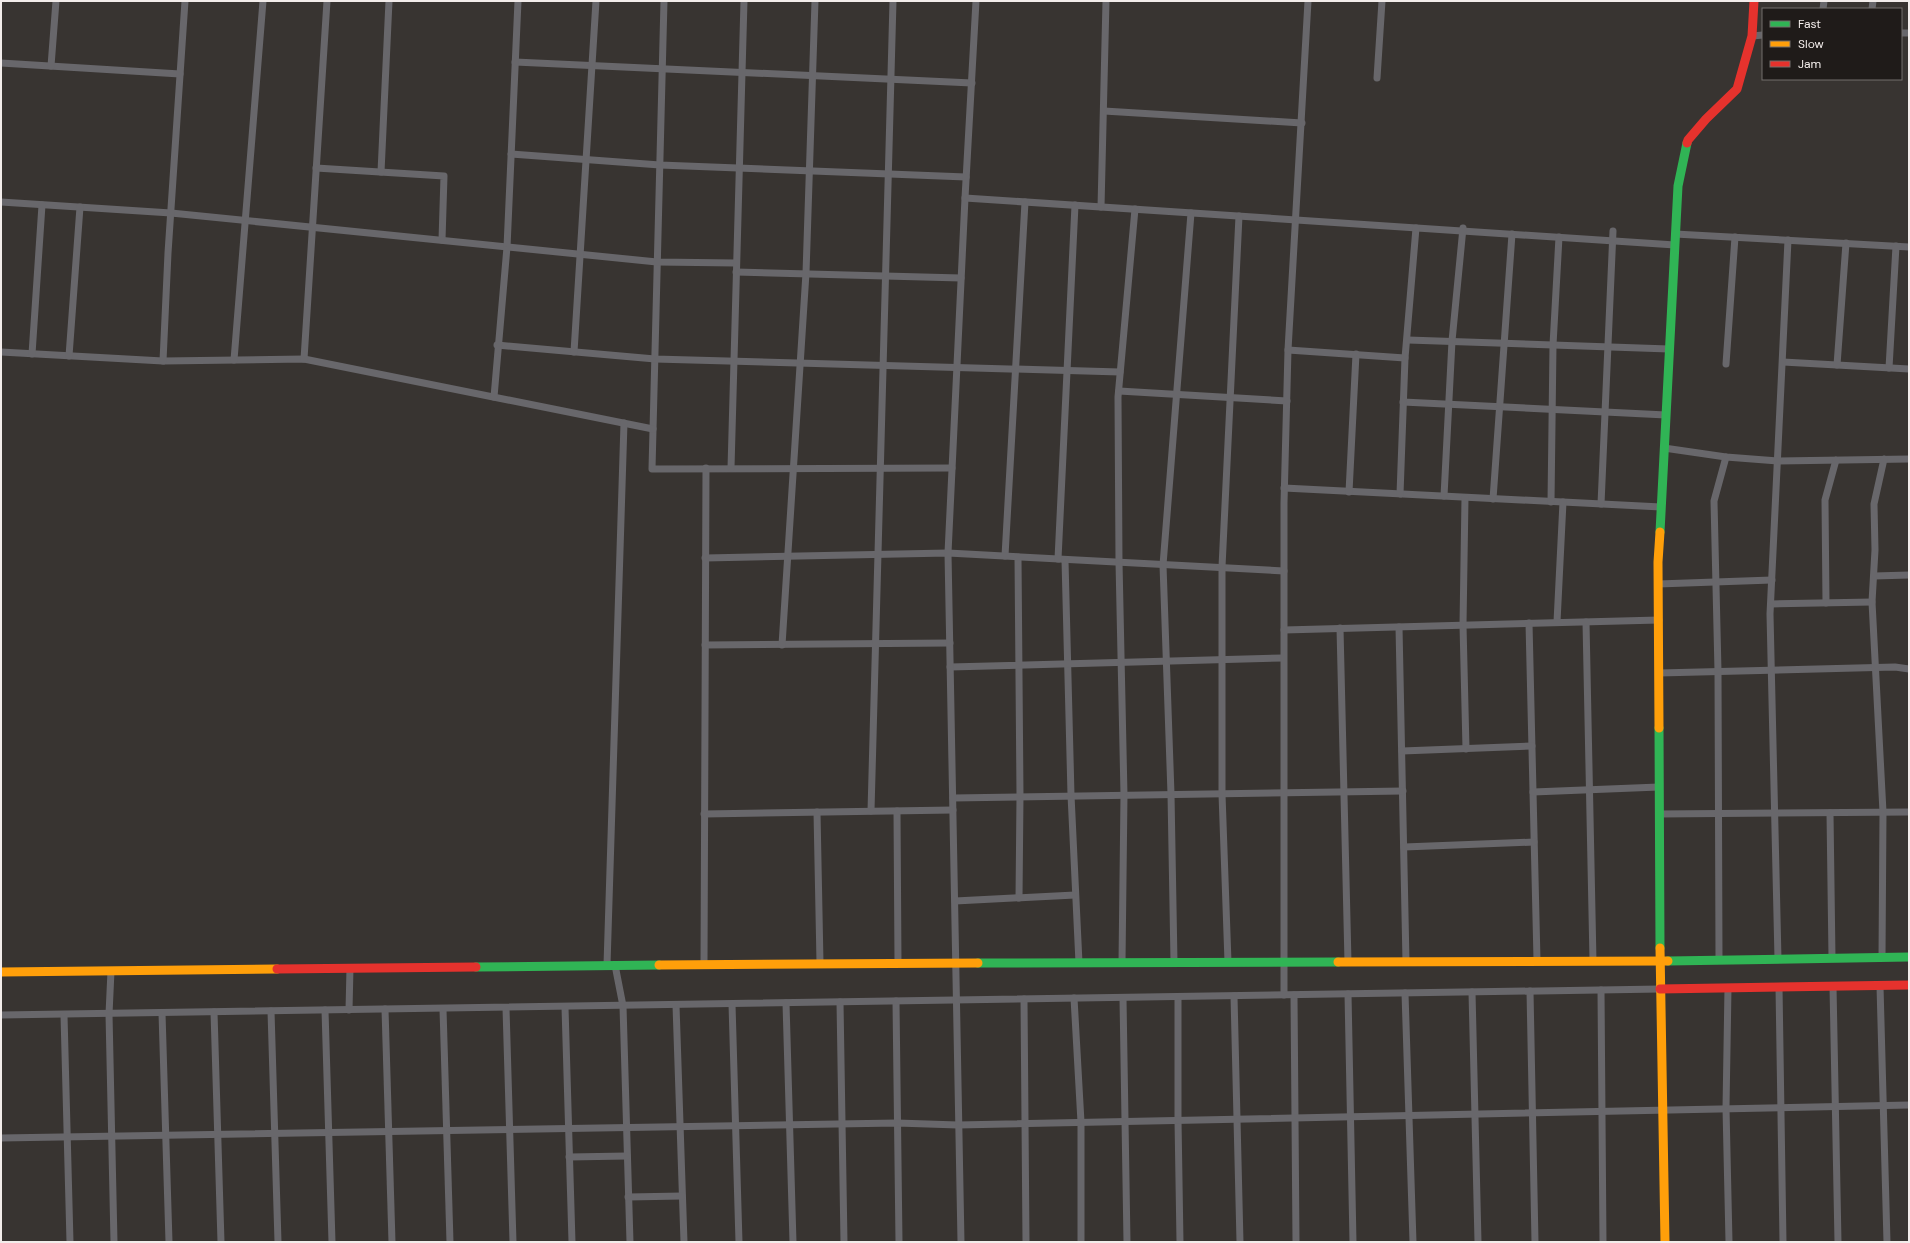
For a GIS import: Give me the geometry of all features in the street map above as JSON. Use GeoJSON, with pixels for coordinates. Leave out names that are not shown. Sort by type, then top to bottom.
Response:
{"type":"FeatureCollection","features":[{"type":"Feature","properties":{"kind":"street"},"geometry":{"type":"LineString","coordinates":[[51,66],[56,1]]}},
{"type":"Feature","properties":{"kind":"street"},"geometry":{"type":"LineString","coordinates":[[163,361],[170,213],[185,1]]}},
{"type":"Feature","properties":{"kind":"street"},"geometry":{"type":"LineString","coordinates":[[234,360],[262,1]]}},
{"type":"Feature","properties":{"kind":"street"},"geometry":{"type":"LineString","coordinates":[[304,359],[326,1]]}},
{"type":"Feature","properties":{"kind":"street"},"geometry":{"type":"LineString","coordinates":[[381,172],[389,1]]}},
{"type":"Feature","properties":{"kind":"street"},"geometry":{"type":"LineString","coordinates":[[494,397],[497,345],[507,247],[518,1]]}},
{"type":"Feature","properties":{"kind":"street"},"geometry":{"type":"LineString","coordinates":[[574,352],[596,1]]}},
{"type":"Feature","properties":{"kind":"street"},"geometry":{"type":"LineString","coordinates":[[664,1],[652,469],[952,468]]}},
{"type":"Feature","properties":{"kind":"street"},"geometry":{"type":"LineString","coordinates":[[731,468],[744,1]]}},
{"type":"Feature","properties":{"kind":"street"},"geometry":{"type":"LineString","coordinates":[[782,645],[806,274],[815,1]]}},
{"type":"Feature","properties":{"kind":"street"},"geometry":{"type":"LineString","coordinates":[[871,811],[893,1]]}},
{"type":"Feature","properties":{"kind":"street"},"geometry":{"type":"LineString","coordinates":[[961,1242],[948,554],[976,1]]}},
{"type":"Feature","properties":{"kind":"street"},"geometry":{"type":"LineString","coordinates":[[1101,207],[1106,1]]}},
{"type":"Feature","properties":{"kind":"street"},"geometry":{"type":"LineString","coordinates":[[1284,995],[1284,488],[1288,350],[1308,1]]}},
{"type":"Feature","properties":{"kind":"street"},"geometry":{"type":"LineString","coordinates":[[1377,78],[1382,1]]}},
{"type":"Feature","properties":{"kind":"street"},"geometry":{"type":"LineString","coordinates":[[1665,1242],[1660,989],[1658,584],[1678,186],[1688,140],[1706,119],[1737,89],[1752,36],[1754,1]]}},
{"type":"Feature","properties":{"kind":"street"},"geometry":{"type":"LineString","coordinates":[[1752,36],[1762,35]]}},
{"type":"Feature","properties":{"kind":"street"},"geometry":{"type":"LineString","coordinates":[[1,62],[180,74]]}},
{"type":"Feature","properties":{"kind":"street"},"geometry":{"type":"LineString","coordinates":[[515,62],[972,83]]}},
{"type":"Feature","properties":{"kind":"street"},"geometry":{"type":"LineString","coordinates":[[1104,111],[1302,123]]}},
{"type":"Feature","properties":{"kind":"street"},"geometry":{"type":"LineString","coordinates":[[511,154],[660,165],[966,177]]}},
{"type":"Feature","properties":{"kind":"street"},"geometry":{"type":"LineString","coordinates":[[316,168],[444,176],[442,240]]}},
{"type":"Feature","properties":{"kind":"street"},"geometry":{"type":"LineString","coordinates":[[965,198],[1416,228],[1463,229],[1512,234],[1675,245]]}},
{"type":"Feature","properties":{"kind":"street"},"geometry":{"type":"LineString","coordinates":[[1,202],[170,213],[657,262],[736,263]]}},
{"type":"Feature","properties":{"kind":"street"},"geometry":{"type":"LineString","coordinates":[[1006,556],[1025,202]]}},
{"type":"Feature","properties":{"kind":"street"},"geometry":{"type":"LineString","coordinates":[[32,354],[42,205]]}},
{"type":"Feature","properties":{"kind":"street"},"geometry":{"type":"LineString","coordinates":[[1075,205],[1067,371],[1062,559],[1068,664],[1071,796],[1078,963]]}},
{"type":"Feature","properties":{"kind":"street"},"geometry":{"type":"LineString","coordinates":[[70,356],[80,207]]}},
{"type":"Feature","properties":{"kind":"street"},"geometry":{"type":"LineString","coordinates":[[1122,962],[1124,795],[1119,562],[1119,391],[1135,209]]}},
{"type":"Feature","properties":{"kind":"street"},"geometry":{"type":"LineString","coordinates":[[1174,962],[1171,794],[1163,565],[1191,213]]}},
{"type":"Feature","properties":{"kind":"street"},"geometry":{"type":"LineString","coordinates":[[1228,962],[1222,794],[1222,568],[1239,216]]}},
{"type":"Feature","properties":{"kind":"street"},"geometry":{"type":"LineString","coordinates":[[1400,494],[1405,358],[1408,340],[1416,228]]}},
{"type":"Feature","properties":{"kind":"street"},"geometry":{"type":"LineString","coordinates":[[1444,496],[1452,341],[1463,229]]}},
{"type":"Feature","properties":{"kind":"street"},"geometry":{"type":"LineString","coordinates":[[1601,504],[1613,231]]}},
{"type":"Feature","properties":{"kind":"street"},"geometry":{"type":"LineString","coordinates":[[1493,499],[1512,234]]}},
{"type":"Feature","properties":{"kind":"street"},"geometry":{"type":"LineString","coordinates":[[1676,234],[1909,247]]}},
{"type":"Feature","properties":{"kind":"street"},"geometry":{"type":"LineString","coordinates":[[1551,502],[1553,345],[1559,237]]}},
{"type":"Feature","properties":{"kind":"street"},"geometry":{"type":"LineString","coordinates":[[1726,364],[1735,237]]}},
{"type":"Feature","properties":{"kind":"street"},"geometry":{"type":"LineString","coordinates":[[1778,959],[1771,604],[1788,240]]}},
{"type":"Feature","properties":{"kind":"street"},"geometry":{"type":"LineString","coordinates":[[1837,365],[1846,243]]}},
{"type":"Feature","properties":{"kind":"street"},"geometry":{"type":"LineString","coordinates":[[1889,368],[1896,246]]}},
{"type":"Feature","properties":{"kind":"street"},"geometry":{"type":"LineString","coordinates":[[736,272],[961,278]]}},
{"type":"Feature","properties":{"kind":"street"},"geometry":{"type":"LineString","coordinates":[[1408,340],[1669,349]]}},
{"type":"Feature","properties":{"kind":"street"},"geometry":{"type":"LineString","coordinates":[[497,345],[655,359],[1120,372]]}},
{"type":"Feature","properties":{"kind":"street"},"geometry":{"type":"LineString","coordinates":[[1288,350],[1405,358]]}},
{"type":"Feature","properties":{"kind":"street"},"geometry":{"type":"LineString","coordinates":[[1,352],[163,361],[304,359],[653,429]]}},
{"type":"Feature","properties":{"kind":"street"},"geometry":{"type":"LineString","coordinates":[[1349,492],[1356,354]]}},
{"type":"Feature","properties":{"kind":"street"},"geometry":{"type":"LineString","coordinates":[[1783,362],[1909,369]]}},
{"type":"Feature","properties":{"kind":"street"},"geometry":{"type":"LineString","coordinates":[[1119,391],[1287,401]]}},
{"type":"Feature","properties":{"kind":"street"},"geometry":{"type":"LineString","coordinates":[[1404,402],[1666,415]]}},
{"type":"Feature","properties":{"kind":"street"},"geometry":{"type":"LineString","coordinates":[[624,423],[611,965],[623,1006],[630,1242]]}},
{"type":"Feature","properties":{"kind":"street"},"geometry":{"type":"LineString","coordinates":[[1664,448],[1726,457],[1778,460],[1909,459]]}},
{"type":"Feature","properties":{"kind":"street"},"geometry":{"type":"LineString","coordinates":[[1719,960],[1718,671],[1714,501],[1726,457]]}},
{"type":"Feature","properties":{"kind":"street"},"geometry":{"type":"LineString","coordinates":[[1882,957],[1883,812],[1872,602],[1874,576],[1874,504],[1884,459]]}},
{"type":"Feature","properties":{"kind":"street"},"geometry":{"type":"LineString","coordinates":[[1826,603],[1825,500],[1836,460]]}},
{"type":"Feature","properties":{"kind":"street"},"geometry":{"type":"LineString","coordinates":[[704,964],[706,468]]}},
{"type":"Feature","properties":{"kind":"street"},"geometry":{"type":"LineString","coordinates":[[1284,488],[1661,507]]}},
{"type":"Feature","properties":{"kind":"street"},"geometry":{"type":"LineString","coordinates":[[1465,498],[1463,625],[1466,749]]}},
{"type":"Feature","properties":{"kind":"street"},"geometry":{"type":"LineString","coordinates":[[1557,622],[1563,502]]}},
{"type":"Feature","properties":{"kind":"street"},"geometry":{"type":"LineString","coordinates":[[705,558],[948,554],[1284,571]]}},
{"type":"Feature","properties":{"kind":"street"},"geometry":{"type":"LineString","coordinates":[[1018,557],[1020,796],[1019,898]]}},
{"type":"Feature","properties":{"kind":"street"},"geometry":{"type":"LineString","coordinates":[[1874,576],[1909,574]]}},
{"type":"Feature","properties":{"kind":"street"},"geometry":{"type":"LineString","coordinates":[[1658,584],[1772,580]]}},
{"type":"Feature","properties":{"kind":"street"},"geometry":{"type":"LineString","coordinates":[[1771,604],[1872,602]]}},
{"type":"Feature","properties":{"kind":"street"},"geometry":{"type":"LineString","coordinates":[[1284,630],[1659,620]]}},
{"type":"Feature","properties":{"kind":"street"},"geometry":{"type":"LineString","coordinates":[[1586,622],[1592,961]]}},
{"type":"Feature","properties":{"kind":"street"},"geometry":{"type":"LineString","coordinates":[[1529,623],[1537,960]]}},
{"type":"Feature","properties":{"kind":"street"},"geometry":{"type":"LineString","coordinates":[[1399,627],[1406,962]]}},
{"type":"Feature","properties":{"kind":"street"},"geometry":{"type":"LineString","coordinates":[[1340,628],[1348,962]]}},
{"type":"Feature","properties":{"kind":"street"},"geometry":{"type":"LineString","coordinates":[[705,645],[950,643]]}},
{"type":"Feature","properties":{"kind":"street"},"geometry":{"type":"LineString","coordinates":[[950,668],[1284,658]]}},
{"type":"Feature","properties":{"kind":"street"},"geometry":{"type":"LineString","coordinates":[[1659,673],[1876,668],[1909,669]]}},
{"type":"Feature","properties":{"kind":"street"},"geometry":{"type":"LineString","coordinates":[[1402,751],[1532,746]]}},
{"type":"Feature","properties":{"kind":"street"},"geometry":{"type":"LineString","coordinates":[[1533,792],[1659,787]]}},
{"type":"Feature","properties":{"kind":"street"},"geometry":{"type":"LineString","coordinates":[[953,798],[1403,791]]}},
{"type":"Feature","properties":{"kind":"street"},"geometry":{"type":"LineString","coordinates":[[704,814],[953,810]]}},
{"type":"Feature","properties":{"kind":"street"},"geometry":{"type":"LineString","coordinates":[[897,811],[898,963]]}},
{"type":"Feature","properties":{"kind":"street"},"geometry":{"type":"LineString","coordinates":[[817,812],[820,963]]}},
{"type":"Feature","properties":{"kind":"street"},"geometry":{"type":"LineString","coordinates":[[1659,814],[1909,812]]}},
{"type":"Feature","properties":{"kind":"street"},"geometry":{"type":"LineString","coordinates":[[1830,813],[1832,958]]}},
{"type":"Feature","properties":{"kind":"street"},"geometry":{"type":"LineString","coordinates":[[1404,847],[1534,842]]}},
{"type":"Feature","properties":{"kind":"street"},"geometry":{"type":"LineString","coordinates":[[955,901],[1076,895]]}},
{"type":"Feature","properties":{"kind":"street"},"geometry":{"type":"LineString","coordinates":[[1,972],[820,963],[1406,962],[1537,960],[1660,961],[1909,957]]}},
{"type":"Feature","properties":{"kind":"street"},"geometry":{"type":"LineString","coordinates":[[349,1010],[350,968]]}},
{"type":"Feature","properties":{"kind":"street"},"geometry":{"type":"LineString","coordinates":[[111,971],[109,1014],[114,1242]]}},
{"type":"Feature","properties":{"kind":"street"},"geometry":{"type":"LineString","coordinates":[[1,1015],[1909,985]]}},
{"type":"Feature","properties":{"kind":"street"},"geometry":{"type":"LineString","coordinates":[[1833,986],[1838,1242]]}},
{"type":"Feature","properties":{"kind":"street"},"geometry":{"type":"LineString","coordinates":[[1880,986],[1887,1242]]}},
{"type":"Feature","properties":{"kind":"street"},"geometry":{"type":"LineString","coordinates":[[1778,987],[1783,1242]]}},
{"type":"Feature","properties":{"kind":"street"},"geometry":{"type":"LineString","coordinates":[[1728,988],[1726,1108],[1729,1242]]}},
{"type":"Feature","properties":{"kind":"street"},"geometry":{"type":"LineString","coordinates":[[1601,990],[1603,1242]]}},
{"type":"Feature","properties":{"kind":"street"},"geometry":{"type":"LineString","coordinates":[[1530,991],[1535,1242]]}},
{"type":"Feature","properties":{"kind":"street"},"geometry":{"type":"LineString","coordinates":[[1472,992],[1478,1242]]}},
{"type":"Feature","properties":{"kind":"street"},"geometry":{"type":"LineString","coordinates":[[1405,993],[1413,1242]]}},
{"type":"Feature","properties":{"kind":"street"},"geometry":{"type":"LineString","coordinates":[[1348,994],[1353,1242]]}},
{"type":"Feature","properties":{"kind":"street"},"geometry":{"type":"LineString","coordinates":[[1294,995],[1296,1242]]}},
{"type":"Feature","properties":{"kind":"street"},"geometry":{"type":"LineString","coordinates":[[1234,996],[1240,1242]]}},
{"type":"Feature","properties":{"kind":"street"},"geometry":{"type":"LineString","coordinates":[[1178,997],[1180,1242]]}},
{"type":"Feature","properties":{"kind":"street"},"geometry":{"type":"LineString","coordinates":[[1074,998],[1081,1122],[1081,1242]]}},
{"type":"Feature","properties":{"kind":"street"},"geometry":{"type":"LineString","coordinates":[[1123,998],[1127,1242]]}},
{"type":"Feature","properties":{"kind":"street"},"geometry":{"type":"LineString","coordinates":[[1024,999],[1026,1242]]}},
{"type":"Feature","properties":{"kind":"street"},"geometry":{"type":"LineString","coordinates":[[896,1001],[899,1242]]}},
{"type":"Feature","properties":{"kind":"street"},"geometry":{"type":"LineString","coordinates":[[840,1002],[844,1242]]}},
{"type":"Feature","properties":{"kind":"street"},"geometry":{"type":"LineString","coordinates":[[786,1003],[794,1242]]}},
{"type":"Feature","properties":{"kind":"street"},"geometry":{"type":"LineString","coordinates":[[732,1004],[739,1242]]}},
{"type":"Feature","properties":{"kind":"street"},"geometry":{"type":"LineString","coordinates":[[676,1005],[684,1242]]}},
{"type":"Feature","properties":{"kind":"street"},"geometry":{"type":"LineString","coordinates":[[565,1007],[572,1242]]}},
{"type":"Feature","properties":{"kind":"street"},"geometry":{"type":"LineString","coordinates":[[506,1008],[514,1242]]}},
{"type":"Feature","properties":{"kind":"street"},"geometry":{"type":"LineString","coordinates":[[443,1009],[450,1242]]}},
{"type":"Feature","properties":{"kind":"street"},"geometry":{"type":"LineString","coordinates":[[325,1010],[332,1242]]}},
{"type":"Feature","properties":{"kind":"street"},"geometry":{"type":"LineString","coordinates":[[385,1010],[392,1242]]}},
{"type":"Feature","properties":{"kind":"street"},"geometry":{"type":"LineString","coordinates":[[271,1011],[278,1242]]}},
{"type":"Feature","properties":{"kind":"street"},"geometry":{"type":"LineString","coordinates":[[214,1012],[221,1242]]}},
{"type":"Feature","properties":{"kind":"street"},"geometry":{"type":"LineString","coordinates":[[162,1013],[169,1242]]}},
{"type":"Feature","properties":{"kind":"street"},"geometry":{"type":"LineString","coordinates":[[64,1015],[70,1242]]}},
{"type":"Feature","properties":{"kind":"street"},"geometry":{"type":"LineString","coordinates":[[1,1138],[790,1124],[897,1123],[958,1125],[1602,1110],[1909,1105]]}},
{"type":"Feature","properties":{"kind":"street"},"geometry":{"type":"LineString","coordinates":[[569,1157],[627,1156]]}},
{"type":"Feature","properties":{"kind":"street"},"geometry":{"type":"LineString","coordinates":[[628,1197],[682,1196]]}},
{"type":"Feature","properties":{"kind":"traffic: fast"},"geometry":{"type":"LineString","coordinates":[[1660,532],[1678,186],[1687,143]]}},
{"type":"Feature","properties":{"kind":"traffic: fast"},"geometry":{"type":"LineString","coordinates":[[1659,728],[1660,948]]}},
{"type":"Feature","properties":{"kind":"traffic: fast"},"geometry":{"type":"LineString","coordinates":[[1668,961],[1909,957]]}},
{"type":"Feature","properties":{"kind":"traffic: fast"},"geometry":{"type":"LineString","coordinates":[[978,963],[1338,962]]}},
{"type":"Feature","properties":{"kind":"traffic: fast"},"geometry":{"type":"LineString","coordinates":[[476,967],[659,965]]}},
{"type":"Feature","properties":{"kind":"traffic: slow"},"geometry":{"type":"LineString","coordinates":[[1659,728],[1658,562],[1660,532]]}},
{"type":"Feature","properties":{"kind":"traffic: slow"},"geometry":{"type":"LineString","coordinates":[[1660,948],[1665,1242]]}},
{"type":"Feature","properties":{"kind":"traffic: slow"},"geometry":{"type":"LineString","coordinates":[[1338,962],[1668,961]]}},
{"type":"Feature","properties":{"kind":"traffic: slow"},"geometry":{"type":"LineString","coordinates":[[659,965],[978,963]]}},
{"type":"Feature","properties":{"kind":"traffic: slow"},"geometry":{"type":"LineString","coordinates":[[1,972],[277,969]]}},
{"type":"Feature","properties":{"kind":"traffic: jam"},"geometry":{"type":"LineString","coordinates":[[1687,143],[1706,119],[1737,89],[1752,36],[1754,1]]}},
{"type":"Feature","properties":{"kind":"traffic: jam"},"geometry":{"type":"LineString","coordinates":[[277,969],[476,967]]}},
{"type":"Feature","properties":{"kind":"traffic: jam"},"geometry":{"type":"LineString","coordinates":[[1660,989],[1909,985]]}}]}
